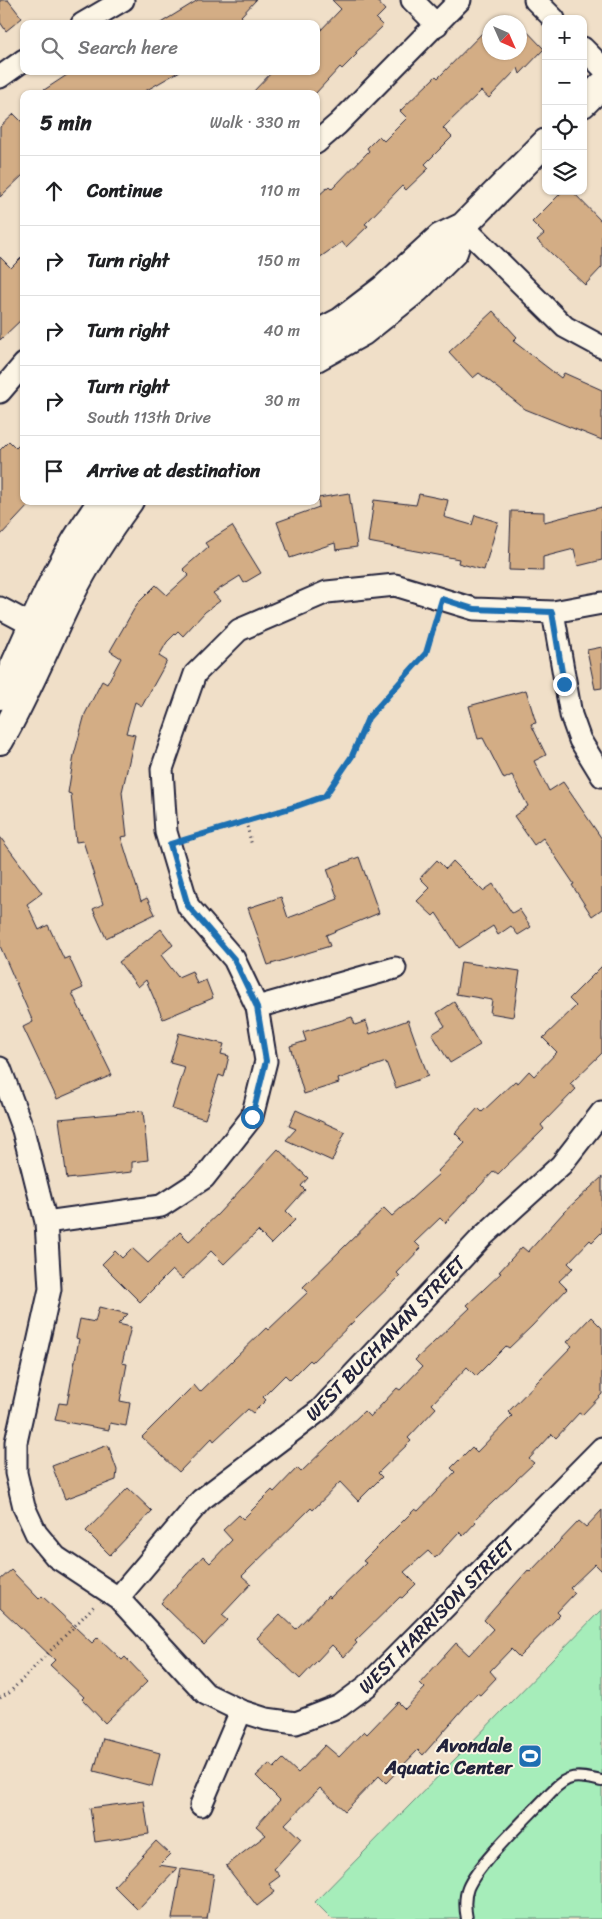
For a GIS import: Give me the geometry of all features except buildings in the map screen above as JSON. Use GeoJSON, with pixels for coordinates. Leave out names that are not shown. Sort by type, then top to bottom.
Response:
{"type":"FeatureCollection","features":[{"type":"Feature","properties":{"kind":"street"},"geometry":{"type":"LineString","coordinates":[[89,20],[123,0]]}},
{"type":"Feature","properties":{"kind":"street"},"geometry":{"type":"LineString","coordinates":[[412,0],[437,25]]}},
{"type":"Feature","properties":{"kind":"street"},"geometry":{"type":"LineString","coordinates":[[320,139],[437,25],[460,0]]}},
{"type":"Feature","properties":{"kind":"street"},"geometry":{"type":"LineString","coordinates":[[535,0],[550,15]]}},
{"type":"Feature","properties":{"kind":"street"},"geometry":{"type":"LineString","coordinates":[[587,52],[602,67]]}},
{"type":"Feature","properties":{"kind":"street"},"geometry":{"type":"LineString","coordinates":[[0,77],[20,63]]}},
{"type":"Feature","properties":{"kind":"street"},"geometry":{"type":"LineString","coordinates":[[587,100],[602,85]]}},
{"type":"Feature","properties":{"kind":"street"},"geometry":{"type":"LineString","coordinates":[[320,332],[341,321],[383,290],[440,237],[464,226],[542,146]]}},
{"type":"Feature","properties":{"kind":"street"},"geometry":{"type":"LineString","coordinates":[[464,226],[565,327],[602,347]]}},
{"type":"Feature","properties":{"kind":"street"},"geometry":{"type":"LineString","coordinates":[[320,356],[378,322],[417,289],[454,252],[464,226]]}},
{"type":"Feature","properties":{"kind":"street"},"geometry":{"type":"LineString","coordinates":[[0,392],[20,369]]}},
{"type":"Feature","properties":{"kind":"street"},"geometry":{"type":"LineString","coordinates":[[0,741],[16,715],[43,631],[57,572],[84,525],[99,505]]}},
{"type":"Feature","properties":{"kind":"street"},"geometry":{"type":"LineString","coordinates":[[0,696],[127,505]]}},
{"type":"Feature","properties":{"kind":"street"},"geometry":{"type":"LineString","coordinates":[[46,1222],[161,1206],[204,1178],[252,1117],[266,1061],[257,1007],[234,959],[188,906],[166,832],[162,769],[195,674],[239,630],[327,592],[395,585],[474,609],[552,612],[602,602]]}},
{"type":"Feature","properties":{"kind":"street"},"geometry":{"type":"LineString","coordinates":[[0,608],[43,631]]}},
{"type":"Feature","properties":{"kind":"street"},"geometry":{"type":"LineString","coordinates":[[552,612],[571,715],[580,740],[602,776]]}},
{"type":"Feature","properties":{"kind":"street"},"geometry":{"type":"LineString","coordinates":[[257,1007],[395,968]]}},
{"type":"Feature","properties":{"kind":"street","name":"WEST HARRISON STREET"},"geometry":{"type":"LineString","coordinates":[[0,1068],[23,1130],[46,1222],[50,1289],[16,1442],[16,1473],[24,1507],[36,1533],[56,1557],[112,1595],[206,1694],[241,1711],[266,1719],[296,1723],[340,1706],[367,1686],[602,1448]]}},
{"type":"Feature","properties":{"kind":"street","name":"WEST BUCHANAN STREET"},"geometry":{"type":"LineString","coordinates":[[112,1595],[201,1500],[320,1410],[482,1237],[561,1165],[602,1112]]}},
{"type":"Feature","properties":{"kind":"street"},"geometry":{"type":"LineString","coordinates":[[201,1805],[241,1711]]}},
{"type":"Feature","properties":{"kind":"lane"},"geometry":{"type":"LineString","coordinates":[[467,1919],[465,1901],[468,1888],[486,1863],[562,1780],[573,1776],[602,1780]]}},
{"type":"Feature","properties":{"kind":"path"},"geometry":{"type":"LineString","coordinates":[[170,844],[325,796],[352,756],[368,718],[426,653],[442,599]]}},
{"type":"Feature","properties":{"kind":"path"},"geometry":{"type":"LineString","coordinates":[[246,822],[252,846]]}},
{"type":"Feature","properties":{"kind":"path"},"geometry":{"type":"LineString","coordinates":[[0,1698],[9,1692],[56,1645],[112,1595]]}},
{"type":"Feature","properties":{"kind":"green space","name":"Avondale Aquatic Center"},"geometry":{"type":"Polygon","coordinates":[[[602,1609],[602,1919],[332,1919],[315,1902],[602,1609]]]}},
{"type":"Feature","properties":{"kind":"place","name":"Avondale Aquatic Center"},"geometry":{"type":"Point","coordinates":[530,1756]}},
{"type":"Feature","properties":{"kind":"route"},"geometry":{"type":"LineString","coordinates":[[252,1117],[266,1061],[257,1007],[234,959],[188,906],[170,844],[325,796],[352,756],[368,718],[426,653],[442,599],[474,609],[552,612],[564,684]]}}]}
